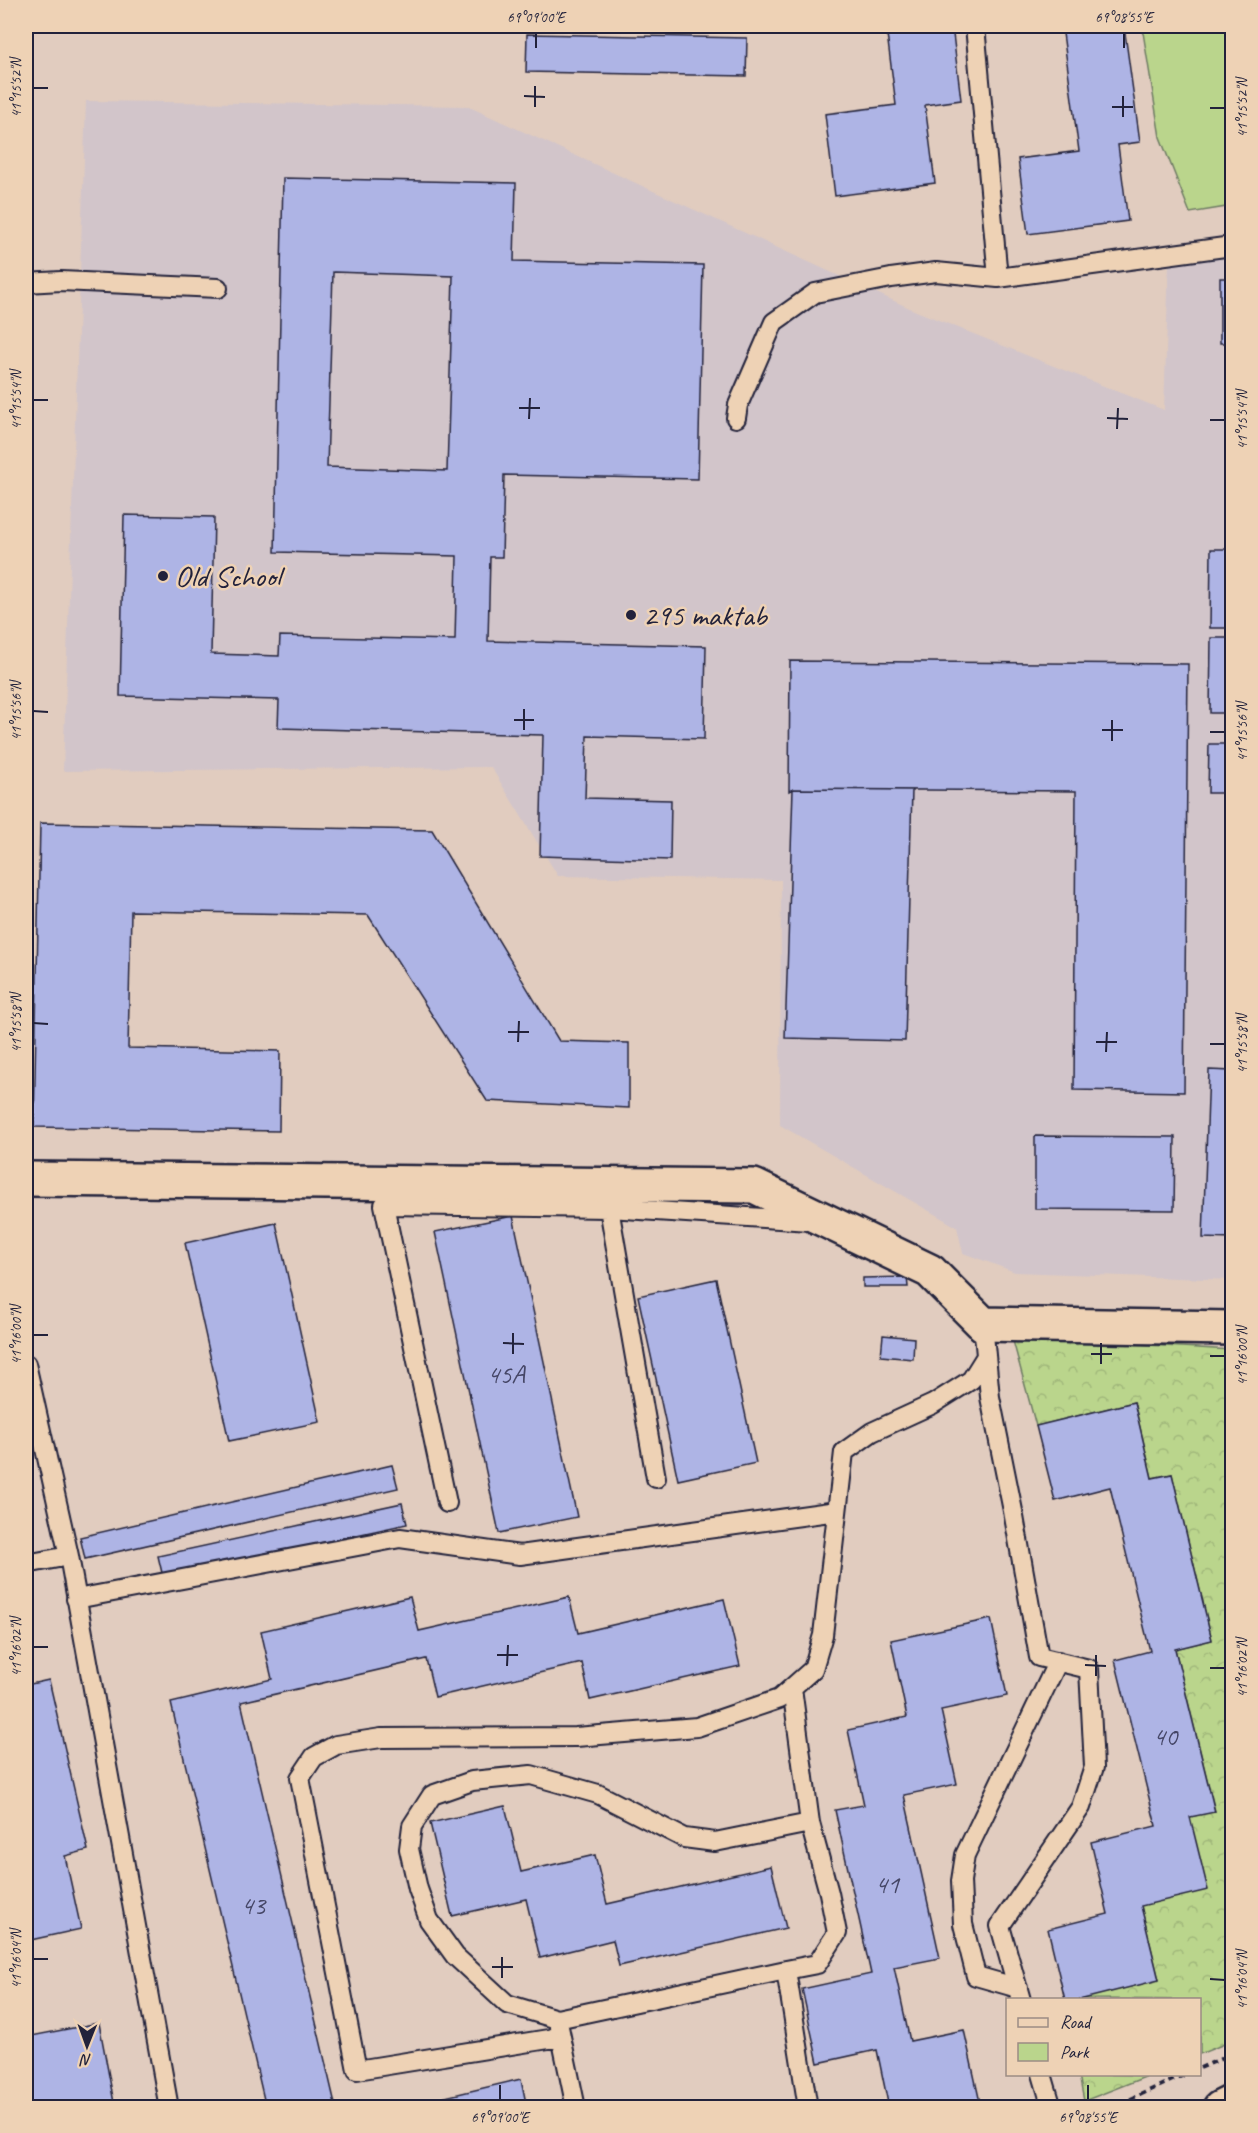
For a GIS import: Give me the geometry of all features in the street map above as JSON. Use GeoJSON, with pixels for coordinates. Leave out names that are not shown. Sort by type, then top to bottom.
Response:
{"type":"FeatureCollection","features":[{"type":"Feature","properties":{"kind":"street"},"geometry":{"type":"LineString","coordinates":[[26,1179],[754,1186],[930,1271],[983,1324],[1233,1328]]}},
{"type":"Feature","properties":{"kind":"street"},"geometry":{"type":"LineString","coordinates":[[1220,2108],[1233,2102]]}},
{"type":"Feature","properties":{"kind":"lane"},"geometry":{"type":"LineString","coordinates":[[975,26],[998,278]]}},
{"type":"Feature","properties":{"kind":"lane"},"geometry":{"type":"LineString","coordinates":[[736,418],[738,405],[774,322],[815,293],[936,272],[998,278],[1233,246]]}},
{"type":"Feature","properties":{"kind":"lane"},"geometry":{"type":"LineString","coordinates":[[26,283],[61,281],[218,288]]}},
{"type":"Feature","properties":{"kind":"lane"},"geometry":{"type":"LineString","coordinates":[[447,1503],[384,1205],[609,1208],[826,1222]]}},
{"type":"Feature","properties":{"kind":"lane"},"geometry":{"type":"LineString","coordinates":[[609,1208],[656,1478]]}},
{"type":"Feature","properties":{"kind":"lane"},"geometry":{"type":"LineString","coordinates":[[983,1324],[990,1397],[1039,1657],[1089,1669],[1094,1767],[1081,1807],[1000,1926],[1019,1994]]}},
{"type":"Feature","properties":{"kind":"lane"},"geometry":{"type":"LineString","coordinates":[[792,1688],[810,1823],[837,1933],[817,1964],[559,2028],[357,2070],[300,1778],[314,1757],[336,1745],[381,1738],[576,1737],[697,1727],[779,1699],[813,1670],[823,1635],[844,1452],[858,1441],[933,1404],[971,1380],[986,1356]]}},
{"type":"Feature","properties":{"kind":"lane"},"geometry":{"type":"LineString","coordinates":[[26,1365],[69,1556],[169,2108]]}},
{"type":"Feature","properties":{"kind":"lane"},"geometry":{"type":"LineString","coordinates":[[76,1599],[400,1538],[520,1555],[837,1511]]}},
{"type":"Feature","properties":{"kind":"lane"},"geometry":{"type":"LineString","coordinates":[[26,1564],[69,1556]]}},
{"type":"Feature","properties":{"kind":"lane"},"geometry":{"type":"LineString","coordinates":[[1019,1994],[976,1976],[963,1924],[961,1881],[965,1855],[1058,1661]]}},
{"type":"Feature","properties":{"kind":"lane"},"geometry":{"type":"LineString","coordinates":[[559,2028],[507,2004],[455,1956],[429,1920],[418,1889],[410,1849],[412,1826],[432,1795],[472,1781],[531,1775],[598,1794],[684,1838],[715,1842],[810,1823]]}},
{"type":"Feature","properties":{"kind":"lane"},"geometry":{"type":"LineString","coordinates":[[786,1970],[808,2108]]}},
{"type":"Feature","properties":{"kind":"lane"},"geometry":{"type":"LineString","coordinates":[[559,2028],[576,2108]]}},
{"type":"Feature","properties":{"kind":"lane"},"geometry":{"type":"LineString","coordinates":[[1043,2076],[1052,2108]]}},
{"type":"Feature","properties":{"kind":"path"},"geometry":{"type":"LineString","coordinates":[[1201,2068],[1233,2054]]}},
{"type":"Feature","properties":{"kind":"path"},"geometry":{"type":"LineString","coordinates":[[1111,2108],[1182,2076]]}},
{"type":"Feature","properties":{"kind":"shaded area","name":"295 maktab"},"geometry":{"type":"Polygon","coordinates":[[[86,101],[467,106],[916,311],[1164,410],[1169,263],[1232,255],[1232,1280],[1015,1272],[963,1253],[957,1227],[780,1125],[781,880],[558,876],[491,767],[63,771],[86,101]]]}},
{"type":"Feature","properties":{"kind":"green space"},"geometry":{"type":"Polygon","coordinates":[[[1142,26],[1232,26],[1232,206],[1190,213],[1160,137],[1142,26]]]}},
{"type":"Feature","properties":{"kind":"green space"},"geometry":{"type":"Polygon","coordinates":[[[1012,1337],[1232,1350],[1232,2041],[1201,2054],[1201,1998],[1083,1998],[1159,1980],[1141,1906],[1190,1817],[1215,1811],[1175,1649],[1212,1640],[1172,1474],[1152,1478],[1134,1402],[1036,1426],[1012,1337]]]}},
{"type":"Feature","properties":{"kind":"green space"},"geometry":{"type":"Polygon","coordinates":[[[1079,2076],[1147,2076],[1084,2101],[1079,2076]]]}},
{"type":"Feature","properties":{"kind":"building"},"geometry":{"type":"Polygon","coordinates":[[[886,26],[952,26],[961,100],[925,105],[935,183],[835,196],[825,114],[896,105],[886,26]]]}},
{"type":"Feature","properties":{"kind":"building"},"geometry":{"type":"Polygon","coordinates":[[[1062,26],[1124,26],[1140,142],[1118,145],[1128,221],[1028,234],[1018,159],[1079,151],[1062,26]]]}},
{"type":"Feature","properties":{"kind":"building"},"geometry":{"type":"Polygon","coordinates":[[[527,34],[747,38],[746,76],[526,72],[527,34]]]}},
{"type":"Feature","properties":{"kind":"building"},"geometry":{"type":"Polygon","coordinates":[[[283,178],[516,183],[514,261],[703,265],[698,479],[504,475],[502,557],[490,557],[488,641],[706,646],[704,739],[587,736],[585,798],[671,800],[670,860],[540,856],[543,735],[278,728],[279,700],[120,696],[124,515],[214,517],[211,654],[279,656],[280,636],[455,640],[457,556],[275,552],[283,178]],[[333,272],[327,467],[447,471],[453,276],[333,272]]]}},
{"type":"Feature","properties":{"kind":"building"},"geometry":{"type":"Polygon","coordinates":[[[1220,278],[1232,278],[1232,343],[1220,343],[1220,278]]]}},
{"type":"Feature","properties":{"kind":"building"},"geometry":{"type":"Polygon","coordinates":[[[1228,468],[1232,468],[1232,528],[1227,528],[1228,468]]]}},
{"type":"Feature","properties":{"kind":"building"},"geometry":{"type":"Polygon","coordinates":[[[1211,549],[1232,549],[1232,628],[1210,628],[1211,549]]]}},
{"type":"Feature","properties":{"kind":"building"},"geometry":{"type":"Polygon","coordinates":[[[1211,638],[1232,638],[1232,713],[1210,713],[1211,638]]]}},
{"type":"Feature","properties":{"kind":"building"},"geometry":{"type":"Polygon","coordinates":[[[790,661],[1188,664],[1184,1092],[1074,1090],[1076,791],[793,789],[789,791],[790,661]]]}},
{"type":"Feature","properties":{"kind":"building"},"geometry":{"type":"Polygon","coordinates":[[[1209,744],[1232,744],[1232,793],[1208,793],[1209,744]]]}},
{"type":"Feature","properties":{"kind":"building"},"geometry":{"type":"Polygon","coordinates":[[[793,789],[912,790],[905,1041],[785,1038],[793,789]]]}},
{"type":"Feature","properties":{"kind":"building"},"geometry":{"type":"Polygon","coordinates":[[[40,823],[432,830],[559,1041],[629,1043],[629,1108],[487,1101],[368,915],[131,911],[128,1048],[280,1051],[279,1131],[34,1127],[40,823]]]}},
{"type":"Feature","properties":{"kind":"building"},"geometry":{"type":"Polygon","coordinates":[[[1209,1070],[1232,1071],[1232,1239],[1203,1238],[1209,1070]]]}},
{"type":"Feature","properties":{"kind":"building"},"geometry":{"type":"Polygon","coordinates":[[[1035,1136],[1175,1137],[1174,1210],[1035,1209],[1035,1136]]]}},
{"type":"Feature","properties":{"kind":"building"},"geometry":{"type":"Polygon","coordinates":[[[513,1216],[577,1517],[499,1533],[435,1232],[513,1216]]]}},
{"type":"Feature","properties":{"kind":"building"},"geometry":{"type":"Polygon","coordinates":[[[276,1223],[320,1422],[229,1441],[185,1243],[276,1223]]]}},
{"type":"Feature","properties":{"kind":"building"},"geometry":{"type":"Polygon","coordinates":[[[907,1277],[908,1287],[863,1287],[863,1278],[907,1277]]]}},
{"type":"Feature","properties":{"kind":"building"},"geometry":{"type":"Polygon","coordinates":[[[716,1279],[756,1463],[678,1480],[638,1296],[716,1279]]]}},
{"type":"Feature","properties":{"kind":"building"},"geometry":{"type":"Polygon","coordinates":[[[883,1335],[914,1338],[913,1359],[881,1356],[883,1335]]]}},
{"type":"Feature","properties":{"kind":"building"},"geometry":{"type":"Polygon","coordinates":[[[1134,1402],[1152,1478],[1172,1474],[1212,1640],[1175,1649],[1215,1812],[1190,1817],[1208,1890],[1141,1906],[1159,1980],[1087,1998],[1065,1998],[1048,1929],[1108,1914],[1091,1842],[1156,1826],[1115,1660],[1150,1651],[1110,1487],[1055,1501],[1036,1426],[1134,1402]]]}},
{"type":"Feature","properties":{"kind":"building"},"geometry":{"type":"Polygon","coordinates":[[[392,1465],[398,1488],[85,1559],[80,1537],[392,1465]]]}},
{"type":"Feature","properties":{"kind":"building"},"geometry":{"type":"Polygon","coordinates":[[[402,1503],[407,1524],[163,1577],[158,1556],[402,1503]]]}},
{"type":"Feature","properties":{"kind":"building"},"geometry":{"type":"Polygon","coordinates":[[[410,1597],[419,1631],[569,1597],[578,1633],[724,1599],[740,1666],[590,1700],[582,1663],[435,1697],[426,1659],[241,1702],[336,2108],[266,2108],[171,1703],[272,1679],[261,1631],[410,1597]]]}},
{"type":"Feature","properties":{"kind":"building"},"geometry":{"type":"Polygon","coordinates":[[[991,1619],[1007,1696],[941,1710],[957,1784],[904,1795],[940,1958],[894,1967],[910,2041],[964,2030],[981,2107],[889,2108],[877,2050],[818,2063],[802,1989],[871,1974],[835,1810],[864,1805],[848,1730],[907,1717],[891,1640],[991,1619]]]}},
{"type":"Feature","properties":{"kind":"building"},"geometry":{"type":"Polygon","coordinates":[[[49,1680],[88,1850],[65,1856],[81,1929],[26,1941],[26,1685],[49,1680]]]}},
{"type":"Feature","properties":{"kind":"building"},"geometry":{"type":"Polygon","coordinates":[[[505,1806],[521,1872],[595,1855],[607,1904],[771,1866],[786,1928],[619,1966],[613,1940],[540,1958],[526,1899],[452,1916],[430,1823],[505,1806]]]}},
{"type":"Feature","properties":{"kind":"building"},"geometry":{"type":"Polygon","coordinates":[[[99,2023],[115,2108],[26,2108],[26,2037],[99,2023]]]}},
{"type":"Feature","properties":{"kind":"building"},"geometry":{"type":"Polygon","coordinates":[[[521,2079],[527,2108],[399,2108],[521,2079]]]}},
{"type":"Feature","properties":{"kind":"place","name":"Old School"},"geometry":{"type":"Point","coordinates":[163,576]}},
{"type":"Feature","properties":{"kind":"place","name":"295 maktab"},"geometry":{"type":"Point","coordinates":[631,615]}}]}
